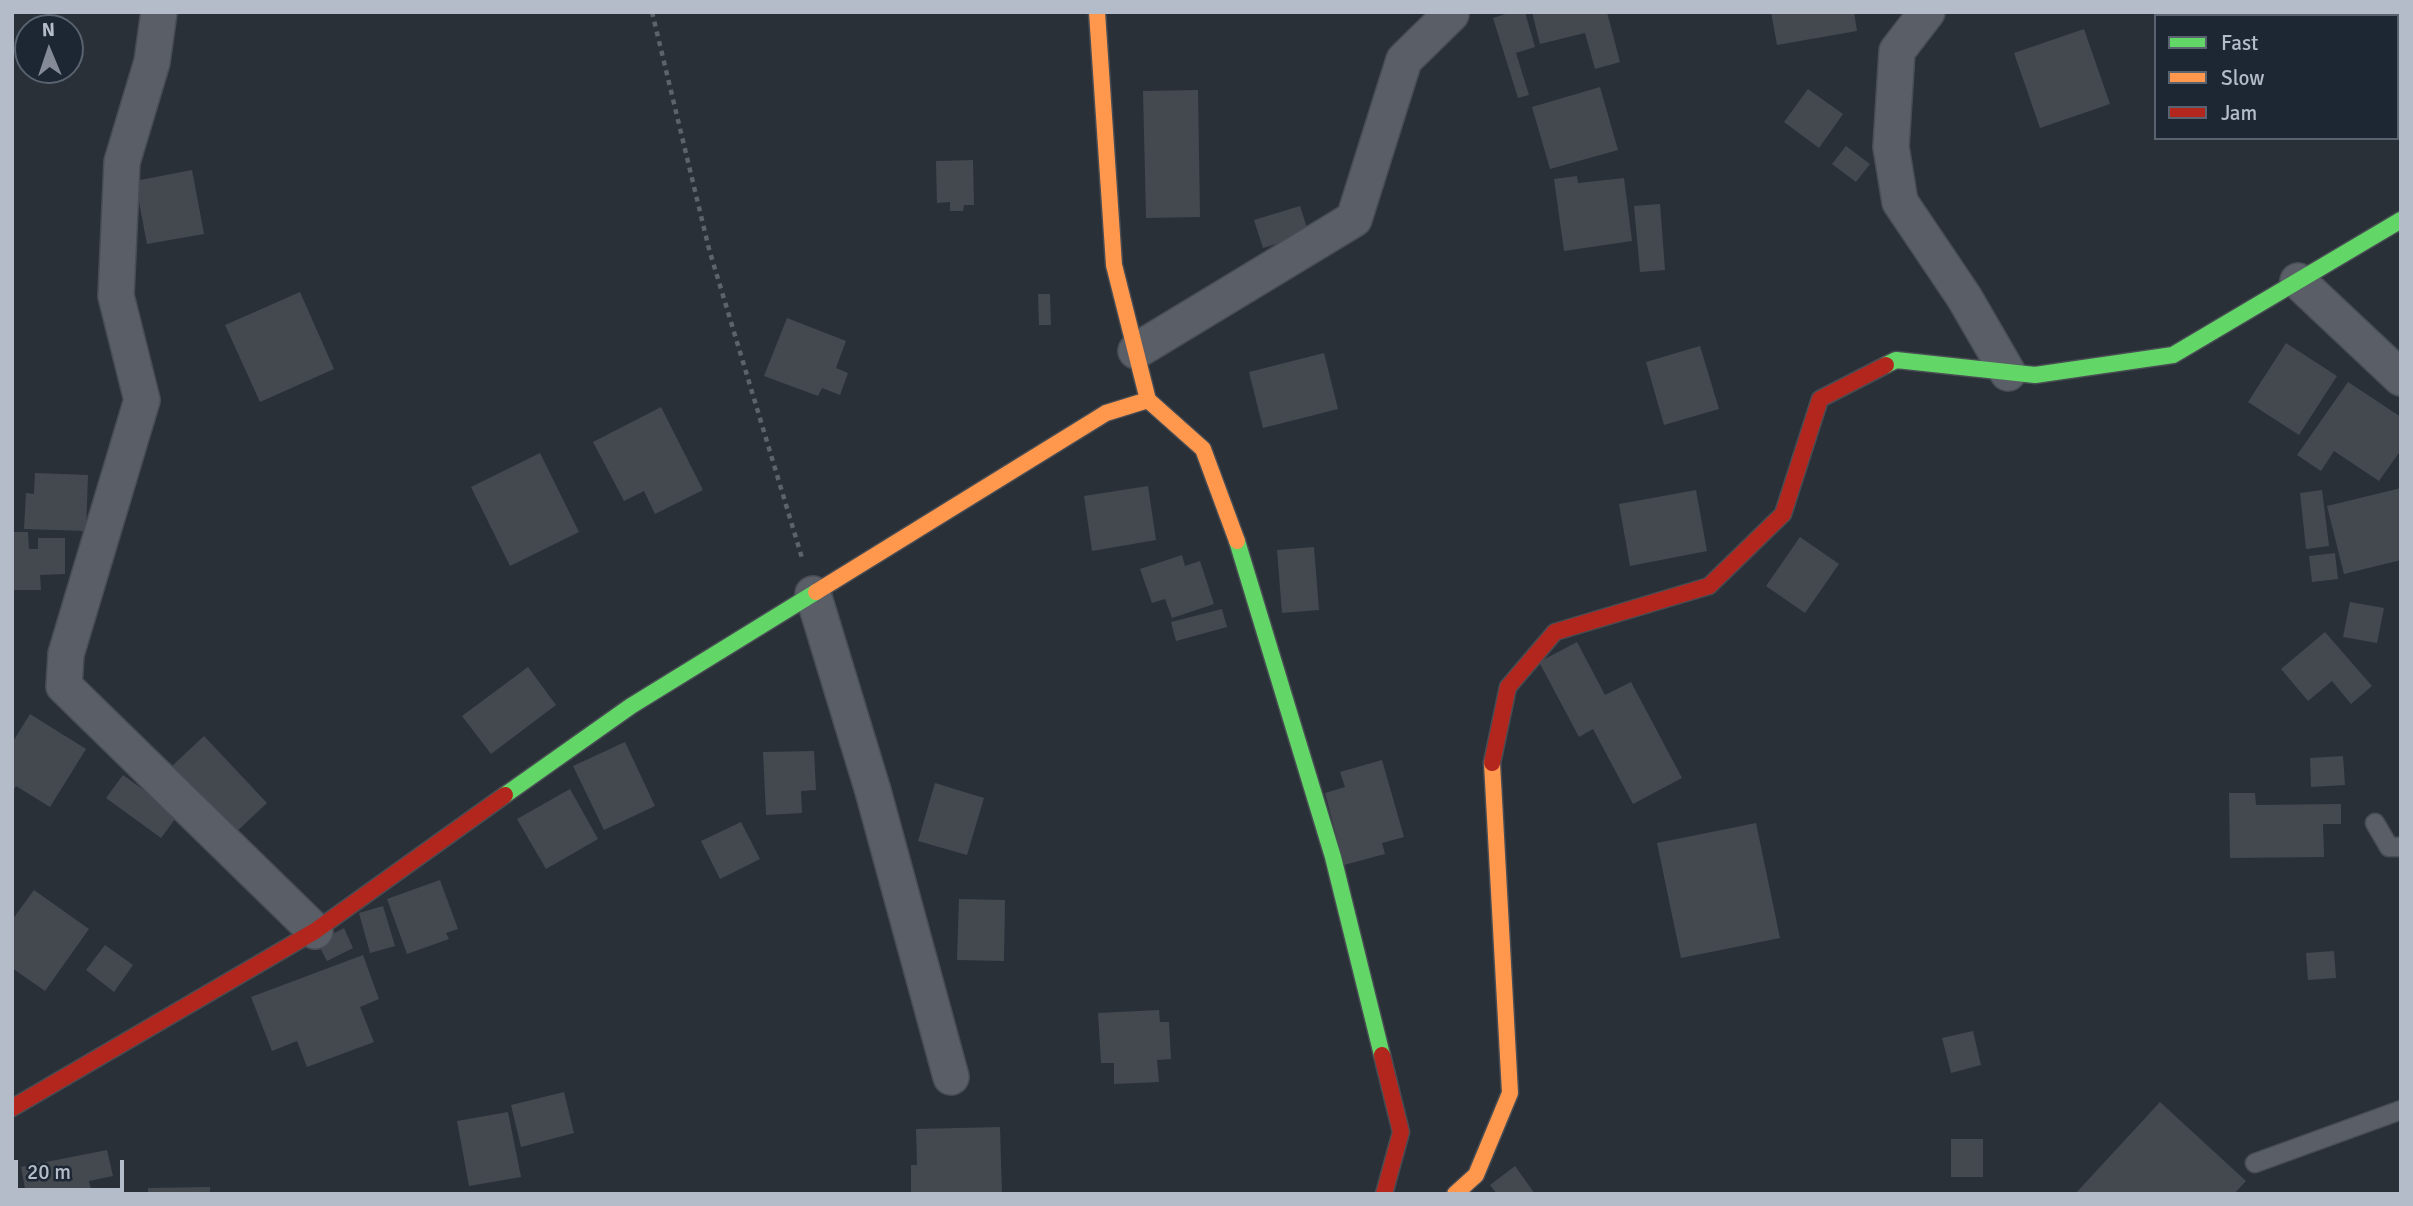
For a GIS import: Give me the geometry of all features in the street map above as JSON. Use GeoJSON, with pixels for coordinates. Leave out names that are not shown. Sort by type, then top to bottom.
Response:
{"type":"FeatureCollection","features":[{"type":"Feature","properties":{"kind":"street"},"geometry":{"type":"LineString","coordinates":[[159,12],[152,62],[121,162],[116,296],[142,400],[66,654],[64,686],[315,931]]}},
{"type":"Feature","properties":{"kind":"street"},"geometry":{"type":"LineString","coordinates":[[1097,12],[1114,265],[1149,400],[1203,449],[1225,502],[1329,844],[1401,1132],[1384,1194]]}},
{"type":"Feature","properties":{"kind":"street"},"geometry":{"type":"LineString","coordinates":[[1927,12],[1897,51],[1891,147],[1900,202],[1965,296],[2008,373]]}},
{"type":"Feature","properties":{"kind":"street"},"geometry":{"type":"LineString","coordinates":[[1136,351],[1354,219],[1404,60],[1451,14]]}},
{"type":"Feature","properties":{"kind":"street"},"geometry":{"type":"LineString","coordinates":[[1455,1194],[1476,1175],[1510,1093],[1491,768],[1508,687],[1555,632],[1709,586],[1783,514],[1820,399],[1896,360],[2035,375],[2173,355],[2401,220]]}},
{"type":"Feature","properties":{"kind":"street"},"geometry":{"type":"LineString","coordinates":[[2298,281],[2401,378]]}},
{"type":"Feature","properties":{"kind":"street"},"geometry":{"type":"LineString","coordinates":[[12,1108],[315,931],[631,706],[1106,413],[1149,400]]}},
{"type":"Feature","properties":{"kind":"street"},"geometry":{"type":"LineString","coordinates":[[813,594],[873,791],[951,1077]]}},
{"type":"Feature","properties":{"kind":"lane"},"geometry":{"type":"LineString","coordinates":[[2375,823],[2389,847],[2401,847]]}},
{"type":"Feature","properties":{"kind":"lane"},"geometry":{"type":"LineString","coordinates":[[2255,1163],[2401,1110]]}},
{"type":"Feature","properties":{"kind":"path"},"geometry":{"type":"LineString","coordinates":[[652,12],[709,249],[813,594]]}},
{"type":"Feature","properties":{"kind":"building"},"geometry":{"type":"Polygon","coordinates":[[[1512,12],[1525,12],[1535,47],[1516,53],[1529,95],[1518,98],[1493,18],[1512,12]]]}},
{"type":"Feature","properties":{"kind":"building"},"geometry":{"type":"Polygon","coordinates":[[[1532,12],[1607,12],[1620,62],[1595,69],[1585,33],[1540,44],[1532,12]]]}},
{"type":"Feature","properties":{"kind":"building"},"geometry":{"type":"Polygon","coordinates":[[[1771,12],[1854,12],[1857,31],[1777,45],[1771,12]]]}},
{"type":"Feature","properties":{"kind":"building"},"geometry":{"type":"Polygon","coordinates":[[[2084,29],[2110,104],[2040,128],[2014,53],[2084,29]]]}},
{"type":"Feature","properties":{"kind":"building"},"geometry":{"type":"Polygon","coordinates":[[[1600,87],[1618,150],[1550,169],[1532,107],[1600,87]]]}},
{"type":"Feature","properties":{"kind":"building"},"geometry":{"type":"Polygon","coordinates":[[[1808,89],[1843,114],[1819,148],[1784,122],[1808,89]]]}},
{"type":"Feature","properties":{"kind":"building"},"geometry":{"type":"Polygon","coordinates":[[[1198,90],[1200,217],[1146,218],[1143,91],[1198,90]]]}},
{"type":"Feature","properties":{"kind":"building"},"geometry":{"type":"Polygon","coordinates":[[[1846,146],[1870,164],[1856,182],[1832,164],[1846,146]]]}},
{"type":"Feature","properties":{"kind":"building"},"geometry":{"type":"Polygon","coordinates":[[[973,160],[974,205],[964,205],[963,211],[950,211],[950,202],[937,203],[936,161],[973,160]]]}},
{"type":"Feature","properties":{"kind":"building"},"geometry":{"type":"Polygon","coordinates":[[[192,170],[204,234],[147,244],[135,181],[192,170]]]}},
{"type":"Feature","properties":{"kind":"building"},"geometry":{"type":"Polygon","coordinates":[[[1577,176],[1578,183],[1624,178],[1632,241],[1564,251],[1554,179],[1577,176]]]}},
{"type":"Feature","properties":{"kind":"building"},"geometry":{"type":"Polygon","coordinates":[[[1660,204],[1665,270],[1640,272],[1634,206],[1660,204]]]}},
{"type":"Feature","properties":{"kind":"building"},"geometry":{"type":"Polygon","coordinates":[[[1300,206],[1309,234],[1263,248],[1254,220],[1300,206]]]}},
{"type":"Feature","properties":{"kind":"building"},"geometry":{"type":"Polygon","coordinates":[[[300,292],[334,369],[260,402],[225,325],[300,292]]]}},
{"type":"Feature","properties":{"kind":"building"},"geometry":{"type":"Polygon","coordinates":[[[1038,294],[1050,294],[1051,325],[1039,325],[1038,294]]]}},
{"type":"Feature","properties":{"kind":"building"},"geometry":{"type":"Polygon","coordinates":[[[787,318],[846,341],[836,368],[848,373],[840,395],[822,388],[818,396],[764,376],[787,318]]]}},
{"type":"Feature","properties":{"kind":"building"},"geometry":{"type":"Polygon","coordinates":[[[2286,343],[2337,376],[2299,435],[2248,402],[2286,343]]]}},
{"type":"Feature","properties":{"kind":"building"},"geometry":{"type":"Polygon","coordinates":[[[1700,346],[1719,409],[1664,425],[1646,362],[1700,346]]]}},
{"type":"Feature","properties":{"kind":"building"},"geometry":{"type":"Polygon","coordinates":[[[1324,353],[1338,409],[1263,428],[1249,372],[1324,353]]]}},
{"type":"Feature","properties":{"kind":"building"},"geometry":{"type":"Polygon","coordinates":[[[2348,382],[2401,417],[2401,450],[2379,481],[2334,451],[2321,471],[2297,455],[2348,382]]]}},
{"type":"Feature","properties":{"kind":"building"},"geometry":{"type":"Polygon","coordinates":[[[661,407],[703,490],[655,514],[644,491],[624,501],[593,442],[661,407]]]}},
{"type":"Feature","properties":{"kind":"building"},"geometry":{"type":"Polygon","coordinates":[[[540,453],[579,532],[510,566],[471,487],[540,453]]]}},
{"type":"Feature","properties":{"kind":"building"},"geometry":{"type":"Polygon","coordinates":[[[35,473],[88,475],[86,531],[24,529],[26,493],[34,494],[35,473]]]}},
{"type":"Feature","properties":{"kind":"building"},"geometry":{"type":"Polygon","coordinates":[[[1148,486],[1156,540],[1092,551],[1084,496],[1148,486]]]}},
{"type":"Feature","properties":{"kind":"building"},"geometry":{"type":"Polygon","coordinates":[[[2401,488],[2401,560],[2344,574],[2327,506],[2401,488]]]}},
{"type":"Feature","properties":{"kind":"building"},"geometry":{"type":"Polygon","coordinates":[[[1696,490],[1707,551],[1630,566],[1619,504],[1696,490]]]}},
{"type":"Feature","properties":{"kind":"building"},"geometry":{"type":"Polygon","coordinates":[[[2322,490],[2329,546],[2306,549],[2300,493],[2322,490]]]}},
{"type":"Feature","properties":{"kind":"building"},"geometry":{"type":"Polygon","coordinates":[[[12,532],[28,532],[29,549],[38,549],[38,538],[65,538],[65,574],[40,575],[41,590],[12,590],[12,532]]]}},
{"type":"Feature","properties":{"kind":"building"},"geometry":{"type":"Polygon","coordinates":[[[1800,537],[1839,564],[1805,613],[1766,586],[1800,537]]]}},
{"type":"Feature","properties":{"kind":"building"},"geometry":{"type":"Polygon","coordinates":[[[1314,547],[1319,610],[1282,613],[1277,550],[1314,547]]]}},
{"type":"Feature","properties":{"kind":"building"},"geometry":{"type":"Polygon","coordinates":[[[2335,553],[2338,579],[2312,582],[2309,556],[2335,553]]]}},
{"type":"Feature","properties":{"kind":"building"},"geometry":{"type":"Polygon","coordinates":[[[1182,555],[1185,566],[1200,561],[1214,604],[1172,618],[1165,599],[1152,603],[1140,569],[1182,555]]]}},
{"type":"Feature","properties":{"kind":"building"},"geometry":{"type":"Polygon","coordinates":[[[2350,602],[2384,608],[2377,643],[2343,637],[2350,602]]]}},
{"type":"Feature","properties":{"kind":"building"},"geometry":{"type":"Polygon","coordinates":[[[1222,609],[1227,627],[1176,641],[1171,622],[1222,609]]]}},
{"type":"Feature","properties":{"kind":"building"},"geometry":{"type":"Polygon","coordinates":[[[2325,632],[2372,686],[2351,704],[2332,681],[2308,701],[2281,669],[2325,632]]]}},
{"type":"Feature","properties":{"kind":"building"},"geometry":{"type":"Polygon","coordinates":[[[1577,642],[1605,695],[1631,682],[1682,778],[1633,804],[1593,729],[1579,737],[1539,662],[1577,642]]]}},
{"type":"Feature","properties":{"kind":"building"},"geometry":{"type":"Polygon","coordinates":[[[528,667],[556,705],[491,754],[462,716],[528,667]]]}},
{"type":"Feature","properties":{"kind":"building"},"geometry":{"type":"Polygon","coordinates":[[[30,714],[86,749],[50,807],[16,786],[12,792],[12,743],[30,714]]]}},
{"type":"Feature","properties":{"kind":"building"},"geometry":{"type":"Polygon","coordinates":[[[204,736],[267,803],[234,834],[171,767],[204,736]]]}},
{"type":"Feature","properties":{"kind":"building"},"geometry":{"type":"Polygon","coordinates":[[[625,742],[655,806],[604,830],[573,766],[625,742]]]}},
{"type":"Feature","properties":{"kind":"building"},"geometry":{"type":"Polygon","coordinates":[[[814,751],[816,790],[801,791],[802,813],[766,815],[763,752],[814,751]]]}},
{"type":"Feature","properties":{"kind":"building"},"geometry":{"type":"Polygon","coordinates":[[[2343,756],[2345,785],[2311,787],[2310,758],[2343,756]]]}},
{"type":"Feature","properties":{"kind":"building"},"geometry":{"type":"Polygon","coordinates":[[[1382,760],[1404,837],[1382,843],[1385,854],[1344,865],[1325,793],[1345,787],[1340,772],[1382,760]]]}},
{"type":"Feature","properties":{"kind":"building"},"geometry":{"type":"Polygon","coordinates":[[[123,775],[178,815],[161,838],[106,798],[123,775]]]}},
{"type":"Feature","properties":{"kind":"building"},"geometry":{"type":"Polygon","coordinates":[[[935,783],[984,798],[967,855],[918,841],[935,783]]]}},
{"type":"Feature","properties":{"kind":"building"},"geometry":{"type":"Polygon","coordinates":[[[570,789],[598,839],[546,869],[517,819],[570,789]]]}},
{"type":"Feature","properties":{"kind":"building"},"geometry":{"type":"Polygon","coordinates":[[[2229,793],[2255,793],[2256,805],[2341,804],[2341,824],[2323,824],[2324,857],[2230,858],[2229,793]]]}},
{"type":"Feature","properties":{"kind":"building"},"geometry":{"type":"Polygon","coordinates":[[[741,822],[760,859],[720,879],[701,841],[741,822]]]}},
{"type":"Feature","properties":{"kind":"building"},"geometry":{"type":"Polygon","coordinates":[[[1756,823],[1780,938],[1681,958],[1657,843],[1756,823]]]}},
{"type":"Feature","properties":{"kind":"building"},"geometry":{"type":"Polygon","coordinates":[[[440,880],[458,929],[446,933],[449,939],[407,954],[387,899],[440,880]]]}},
{"type":"Feature","properties":{"kind":"building"},"geometry":{"type":"Polygon","coordinates":[[[34,890],[89,929],[45,991],[12,968],[12,920],[34,890]]]}},
{"type":"Feature","properties":{"kind":"building"},"geometry":{"type":"Polygon","coordinates":[[[959,899],[1005,900],[1004,961],[957,960],[959,899]]]}},
{"type":"Feature","properties":{"kind":"building"},"geometry":{"type":"Polygon","coordinates":[[[383,906],[395,946],[370,953],[359,913],[383,906]]]}},
{"type":"Feature","properties":{"kind":"building"},"geometry":{"type":"Polygon","coordinates":[[[344,928],[353,948],[327,961],[317,942],[344,928]]]}},
{"type":"Feature","properties":{"kind":"building"},"geometry":{"type":"Polygon","coordinates":[[[105,945],[133,965],[114,992],[86,970],[105,945]]]}},
{"type":"Feature","properties":{"kind":"building"},"geometry":{"type":"Polygon","coordinates":[[[2334,951],[2336,978],[2308,980],[2306,953],[2334,951]]]}},
{"type":"Feature","properties":{"kind":"building"},"geometry":{"type":"Polygon","coordinates":[[[363,955],[379,999],[360,1007],[374,1042],[307,1067],[297,1041],[272,1051],[251,997],[363,955]]]}},
{"type":"Feature","properties":{"kind":"building"},"geometry":{"type":"Polygon","coordinates":[[[1159,1010],[1160,1022],[1169,1022],[1171,1059],[1157,1060],[1159,1082],[1114,1084],[1114,1063],[1101,1063],[1098,1013],[1159,1010]]]}},
{"type":"Feature","properties":{"kind":"building"},"geometry":{"type":"Polygon","coordinates":[[[1973,1031],[1981,1065],[1951,1073],[1942,1038],[1973,1031]]]}},
{"type":"Feature","properties":{"kind":"building"},"geometry":{"type":"Polygon","coordinates":[[[564,1092],[574,1133],[521,1147],[511,1105],[564,1092]]]}},
{"type":"Feature","properties":{"kind":"building"},"geometry":{"type":"Polygon","coordinates":[[[2160,1102],[2246,1181],[2234,1194],[2075,1194],[2160,1102]]]}},
{"type":"Feature","properties":{"kind":"building"},"geometry":{"type":"Polygon","coordinates":[[[508,1112],[521,1177],[469,1186],[457,1121],[508,1112]]]}},
{"type":"Feature","properties":{"kind":"building"},"geometry":{"type":"Polygon","coordinates":[[[1000,1127],[1002,1194],[911,1194],[911,1165],[917,1165],[916,1129],[1000,1127]]]}},
{"type":"Feature","properties":{"kind":"building"},"geometry":{"type":"Polygon","coordinates":[[[1951,1139],[1983,1139],[1983,1177],[1951,1177],[1951,1139]]]}},
{"type":"Feature","properties":{"kind":"building"},"geometry":{"type":"Polygon","coordinates":[[[107,1150],[113,1176],[89,1181],[92,1194],[26,1194],[21,1167],[107,1150]]]}},
{"type":"Feature","properties":{"kind":"building"},"geometry":{"type":"Polygon","coordinates":[[[1515,1166],[1535,1194],[1497,1194],[1490,1185],[1515,1166]]]}},
{"type":"Feature","properties":{"kind":"building"},"geometry":{"type":"Polygon","coordinates":[[[210,1187],[210,1194],[148,1194],[148,1188],[210,1187]]]}},
{"type":"Feature","properties":{"kind":"traffic: fast"},"geometry":{"type":"LineString","coordinates":[[1886,365],[1896,360],[2035,375],[2173,355],[2401,220]]}},
{"type":"Feature","properties":{"kind":"traffic: fast"},"geometry":{"type":"LineString","coordinates":[[1237,541],[1333,857],[1382,1055]]}},
{"type":"Feature","properties":{"kind":"traffic: fast"},"geometry":{"type":"LineString","coordinates":[[505,795],[631,706],[816,592]]}},
{"type":"Feature","properties":{"kind":"traffic: slow"},"geometry":{"type":"LineString","coordinates":[[1097,12],[1114,265],[1148,400]]}},
{"type":"Feature","properties":{"kind":"traffic: slow"},"geometry":{"type":"LineString","coordinates":[[816,592],[1106,413],[1148,400],[1203,449],[1237,541]]}},
{"type":"Feature","properties":{"kind":"traffic: slow"},"geometry":{"type":"LineString","coordinates":[[1455,1194],[1476,1175],[1510,1093],[1492,763]]}},
{"type":"Feature","properties":{"kind":"traffic: jam"},"geometry":{"type":"LineString","coordinates":[[1492,763],[1508,687],[1555,632],[1709,586],[1783,514],[1820,399],[1886,365]]}},
{"type":"Feature","properties":{"kind":"traffic: jam"},"geometry":{"type":"LineString","coordinates":[[12,1108],[315,931],[505,795]]}},
{"type":"Feature","properties":{"kind":"traffic: jam"},"geometry":{"type":"LineString","coordinates":[[1382,1055],[1401,1132],[1384,1194]]}}]}
